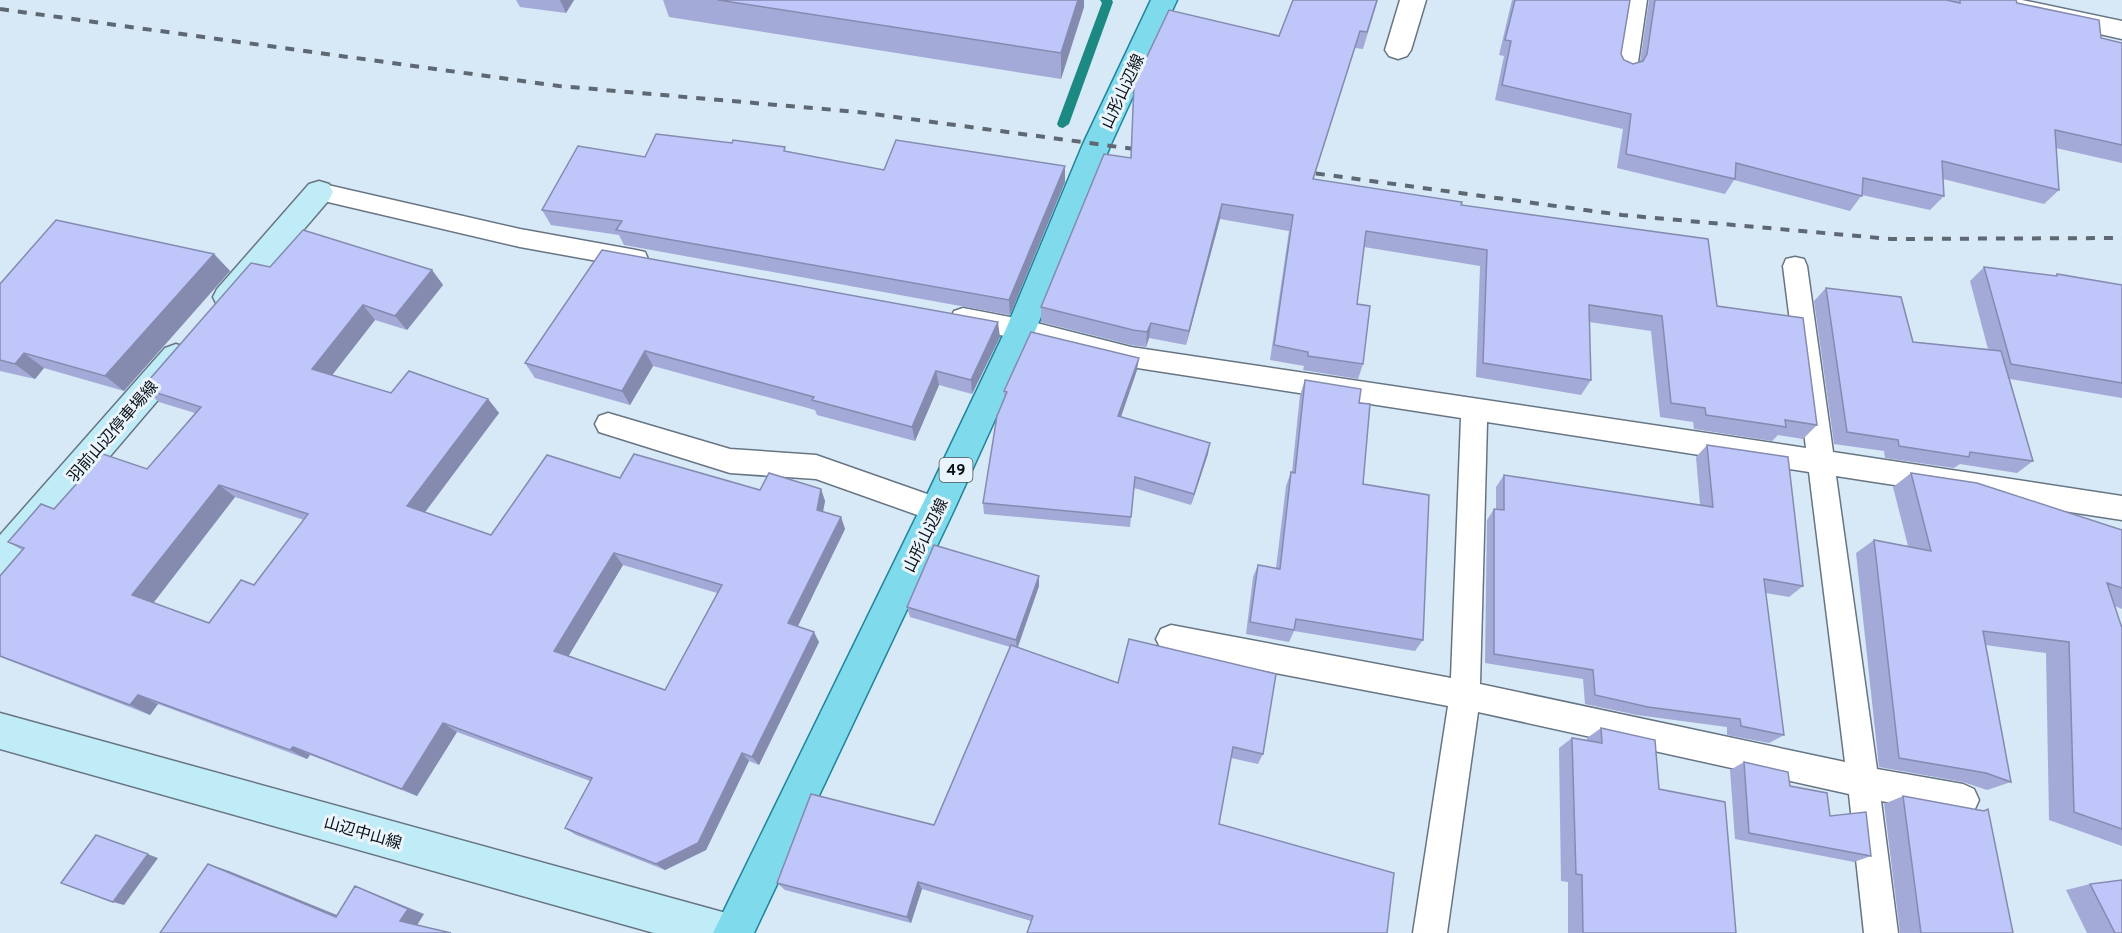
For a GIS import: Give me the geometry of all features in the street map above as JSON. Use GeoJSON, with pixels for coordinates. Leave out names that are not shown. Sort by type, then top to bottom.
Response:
{"type":"FeatureCollection","features":[{"type":"Feature","properties":{"kind":"main road","name":"山形山辺線"},"geometry":{"type":"LineString","coordinates":[[733,933],[937,510],[1021,329],[1097,144],[1164,0]]}},
{"type":"Feature","properties":{"kind":"main road","name":"羽前山辺停車場線"},"geometry":{"type":"LineString","coordinates":[[0,560],[319,192]]}},
{"type":"Feature","properties":{"kind":"main road","name":"山辺中山線"},"geometry":{"type":"LineString","coordinates":[[0,731],[726,933]]}},
{"type":"Feature","properties":{"kind":"street"},"geometry":{"type":"LineString","coordinates":[[1398,50],[1413,0]]}},
{"type":"Feature","properties":{"kind":"street"},"geometry":{"type":"LineString","coordinates":[[1982,0],[2122,30]]}},
{"type":"Feature","properties":{"kind":"lane"},"geometry":{"type":"LineString","coordinates":[[1626,69],[1637,0]]}},
{"type":"Feature","properties":{"kind":"lane"},"geometry":{"type":"LineString","coordinates":[[319,192],[520,238],[660,263]]}},
{"type":"Feature","properties":{"kind":"lane"},"geometry":{"type":"LineString","coordinates":[[1795,266],[1819,460],[1864,782],[1881,933]]}},
{"type":"Feature","properties":{"kind":"lane"},"geometry":{"type":"LineString","coordinates":[[940,314],[1021,329],[1131,357],[1819,460],[2122,508]]}},
{"type":"Feature","properties":{"kind":"lane"},"geometry":{"type":"LineString","coordinates":[[1430,933],[1465,695],[1474,410]]}},
{"type":"Feature","properties":{"kind":"lane"},"geometry":{"type":"LineString","coordinates":[[608,424],[730,461],[816,467],[937,510]]}},
{"type":"Feature","properties":{"kind":"lane"},"geometry":{"type":"LineString","coordinates":[[1172,639],[1465,695],[1864,782],[1963,800]]}},
{"type":"Feature","properties":{"kind":"building"},"geometry":{"type":"Polygon","coordinates":[[[718,0],[1078,0],[1061,53],[718,0]]]}},
{"type":"Feature","properties":{"kind":"building"},"geometry":{"type":"Polygon","coordinates":[[[1293,0],[1377,0],[1367,32],[1360,31],[1313,179],[1462,202],[1461,205],[1708,239],[1717,306],[1803,318],[1817,425],[1785,420],[1786,427],[1706,415],[1705,408],[1671,403],[1662,316],[1589,305],[1591,380],[1483,363],[1487,250],[1366,231],[1357,304],[1370,306],[1363,364],[1308,356],[1308,352],[1274,345],[1293,215],[1222,204],[1189,331],[1151,323],[1147,332],[1133,330],[1041,307],[1104,154],[1131,158],[1134,84],[1169,10],[1279,36],[1293,0]]]}},
{"type":"Feature","properties":{"kind":"building"},"geometry":{"type":"Polygon","coordinates":[[[1515,0],[1630,0],[1621,54],[1624,60],[1633,64],[1643,61],[1647,54],[1655,0],[1946,0],[1960,3],[1960,0],[2016,0],[2017,3],[2099,20],[2101,38],[2122,43],[2122,145],[2055,130],[2059,190],[1942,161],[1944,196],[1863,178],[1862,196],[1736,163],[1735,179],[1626,154],[1631,114],[1502,85],[1511,41],[1505,40],[1515,0]]]}},
{"type":"Feature","properties":{"kind":"building"},"geometry":{"type":"Polygon","coordinates":[[[656,134],[785,147],[784,151],[884,170],[896,140],[1065,166],[1009,300],[616,230],[622,221],[542,210],[578,146],[645,157],[656,134]]]}},
{"type":"Feature","properties":{"kind":"building"},"geometry":{"type":"Polygon","coordinates":[[[56,220],[214,254],[105,376],[24,353],[15,364],[0,360],[0,284],[56,220]]]}},
{"type":"Feature","properties":{"kind":"building"},"geometry":{"type":"Polygon","coordinates":[[[303,230],[432,270],[395,316],[363,305],[312,369],[391,393],[409,371],[488,399],[407,506],[491,535],[547,455],[620,478],[634,454],[760,490],[769,473],[821,489],[817,510],[841,517],[788,623],[814,632],[752,757],[742,753],[698,843],[656,864],[565,828],[592,778],[443,723],[402,789],[293,747],[290,750],[138,695],[130,705],[0,656],[0,576],[24,548],[8,542],[41,504],[54,509],[103,454],[147,469],[201,407],[142,388],[251,263],[270,267],[303,230]],[[219,485],[132,595],[209,623],[241,580],[254,585],[308,514],[219,485]],[[614,553],[554,651],[665,690],[722,585],[614,553]]]}},
{"type":"Feature","properties":{"kind":"building"},"geometry":{"type":"Polygon","coordinates":[[[602,250],[998,322],[971,380],[936,371],[912,427],[812,400],[814,397],[645,351],[622,391],[525,363],[602,250]]]}},
{"type":"Feature","properties":{"kind":"building"},"geometry":{"type":"Polygon","coordinates":[[[1984,267],[2057,276],[2057,274],[2122,285],[2122,383],[2011,364],[1984,267]]]}},
{"type":"Feature","properties":{"kind":"building"},"geometry":{"type":"Polygon","coordinates":[[[1826,288],[1901,297],[1913,342],[2001,351],[2033,461],[1970,452],[1969,457],[1899,446],[1898,440],[1847,432],[1826,288]]]}},
{"type":"Feature","properties":{"kind":"building"},"geometry":{"type":"Polygon","coordinates":[[[1031,332],[1139,358],[1118,416],[1210,443],[1194,494],[1135,477],[1131,517],[983,503],[997,416],[1007,392],[1004,391],[1031,332]]]}},
{"type":"Feature","properties":{"kind":"building"},"geometry":{"type":"Polygon","coordinates":[[[1305,380],[1361,389],[1359,403],[1370,404],[1363,484],[1429,495],[1423,640],[1296,619],[1294,630],[1250,622],[1258,565],[1280,569],[1291,472],[1295,473],[1305,380]]]}},
{"type":"Feature","properties":{"kind":"building"},"geometry":{"type":"Polygon","coordinates":[[[1707,445],[1788,457],[1803,586],[1764,579],[1784,735],[1741,726],[1740,719],[1648,707],[1595,695],[1593,670],[1494,654],[1494,509],[1504,510],[1504,475],[1713,507],[1707,445]]]}},
{"type":"Feature","properties":{"kind":"building"},"geometry":{"type":"Polygon","coordinates":[[[1911,473],[1977,483],[2122,530],[2122,588],[2107,583],[2122,628],[2122,829],[2074,812],[2069,642],[1983,631],[2011,782],[1986,773],[1899,758],[1874,540],[1931,551],[1911,473]]]}},
{"type":"Feature","properties":{"kind":"building"},"geometry":{"type":"Polygon","coordinates":[[[934,545],[1039,576],[1016,640],[907,607],[934,545]]]}},
{"type":"Feature","properties":{"kind":"building"},"geometry":{"type":"Polygon","coordinates":[[[1129,639],[1276,674],[1263,754],[1233,747],[1219,824],[1394,873],[1387,933],[1027,933],[1033,916],[918,882],[907,917],[777,883],[811,794],[934,825],[1011,645],[1118,683],[1129,639]]]}},
{"type":"Feature","properties":{"kind":"building"},"geometry":{"type":"Polygon","coordinates":[[[1601,728],[1655,740],[1659,789],[1725,802],[1736,933],[1583,933],[1582,875],[1576,874],[1572,738],[1602,743],[1601,728]]]}},
{"type":"Feature","properties":{"kind":"building"},"geometry":{"type":"Polygon","coordinates":[[[1744,762],[1788,772],[1790,786],[1827,793],[1830,816],[1866,812],[1871,856],[1749,833],[1744,762]]]}},
{"type":"Feature","properties":{"kind":"building"},"geometry":{"type":"Polygon","coordinates":[[[1903,796],[1984,811],[1988,809],[2013,933],[1921,933],[1903,796]]]}},
{"type":"Feature","properties":{"kind":"building"},"geometry":{"type":"Polygon","coordinates":[[[96,835],[148,854],[113,902],[61,883],[96,835]]]}},
{"type":"Feature","properties":{"kind":"building"},"geometry":{"type":"Polygon","coordinates":[[[208,864],[336,917],[355,886],[408,909],[400,921],[451,933],[160,933],[208,864]]]}},
{"type":"Feature","properties":{"kind":"building"},"geometry":{"type":"Polygon","coordinates":[[[2122,880],[2122,933],[2115,933],[2090,884],[2122,880]]]}},
{"type":"Feature","properties":{"kind":"waterway"},"geometry":{"type":"LineString","coordinates":[[1063,124],[1108,2],[1105,0]]}},
{"type":"Feature","properties":{"kind":"railway"},"geometry":{"type":"LineString","coordinates":[[0,9],[559,86],[858,112],[1149,151]]}},
{"type":"Feature","properties":{"kind":"railway"},"geometry":{"type":"LineString","coordinates":[[1298,171],[1622,215],[1891,239],[2122,238]]}}]}
